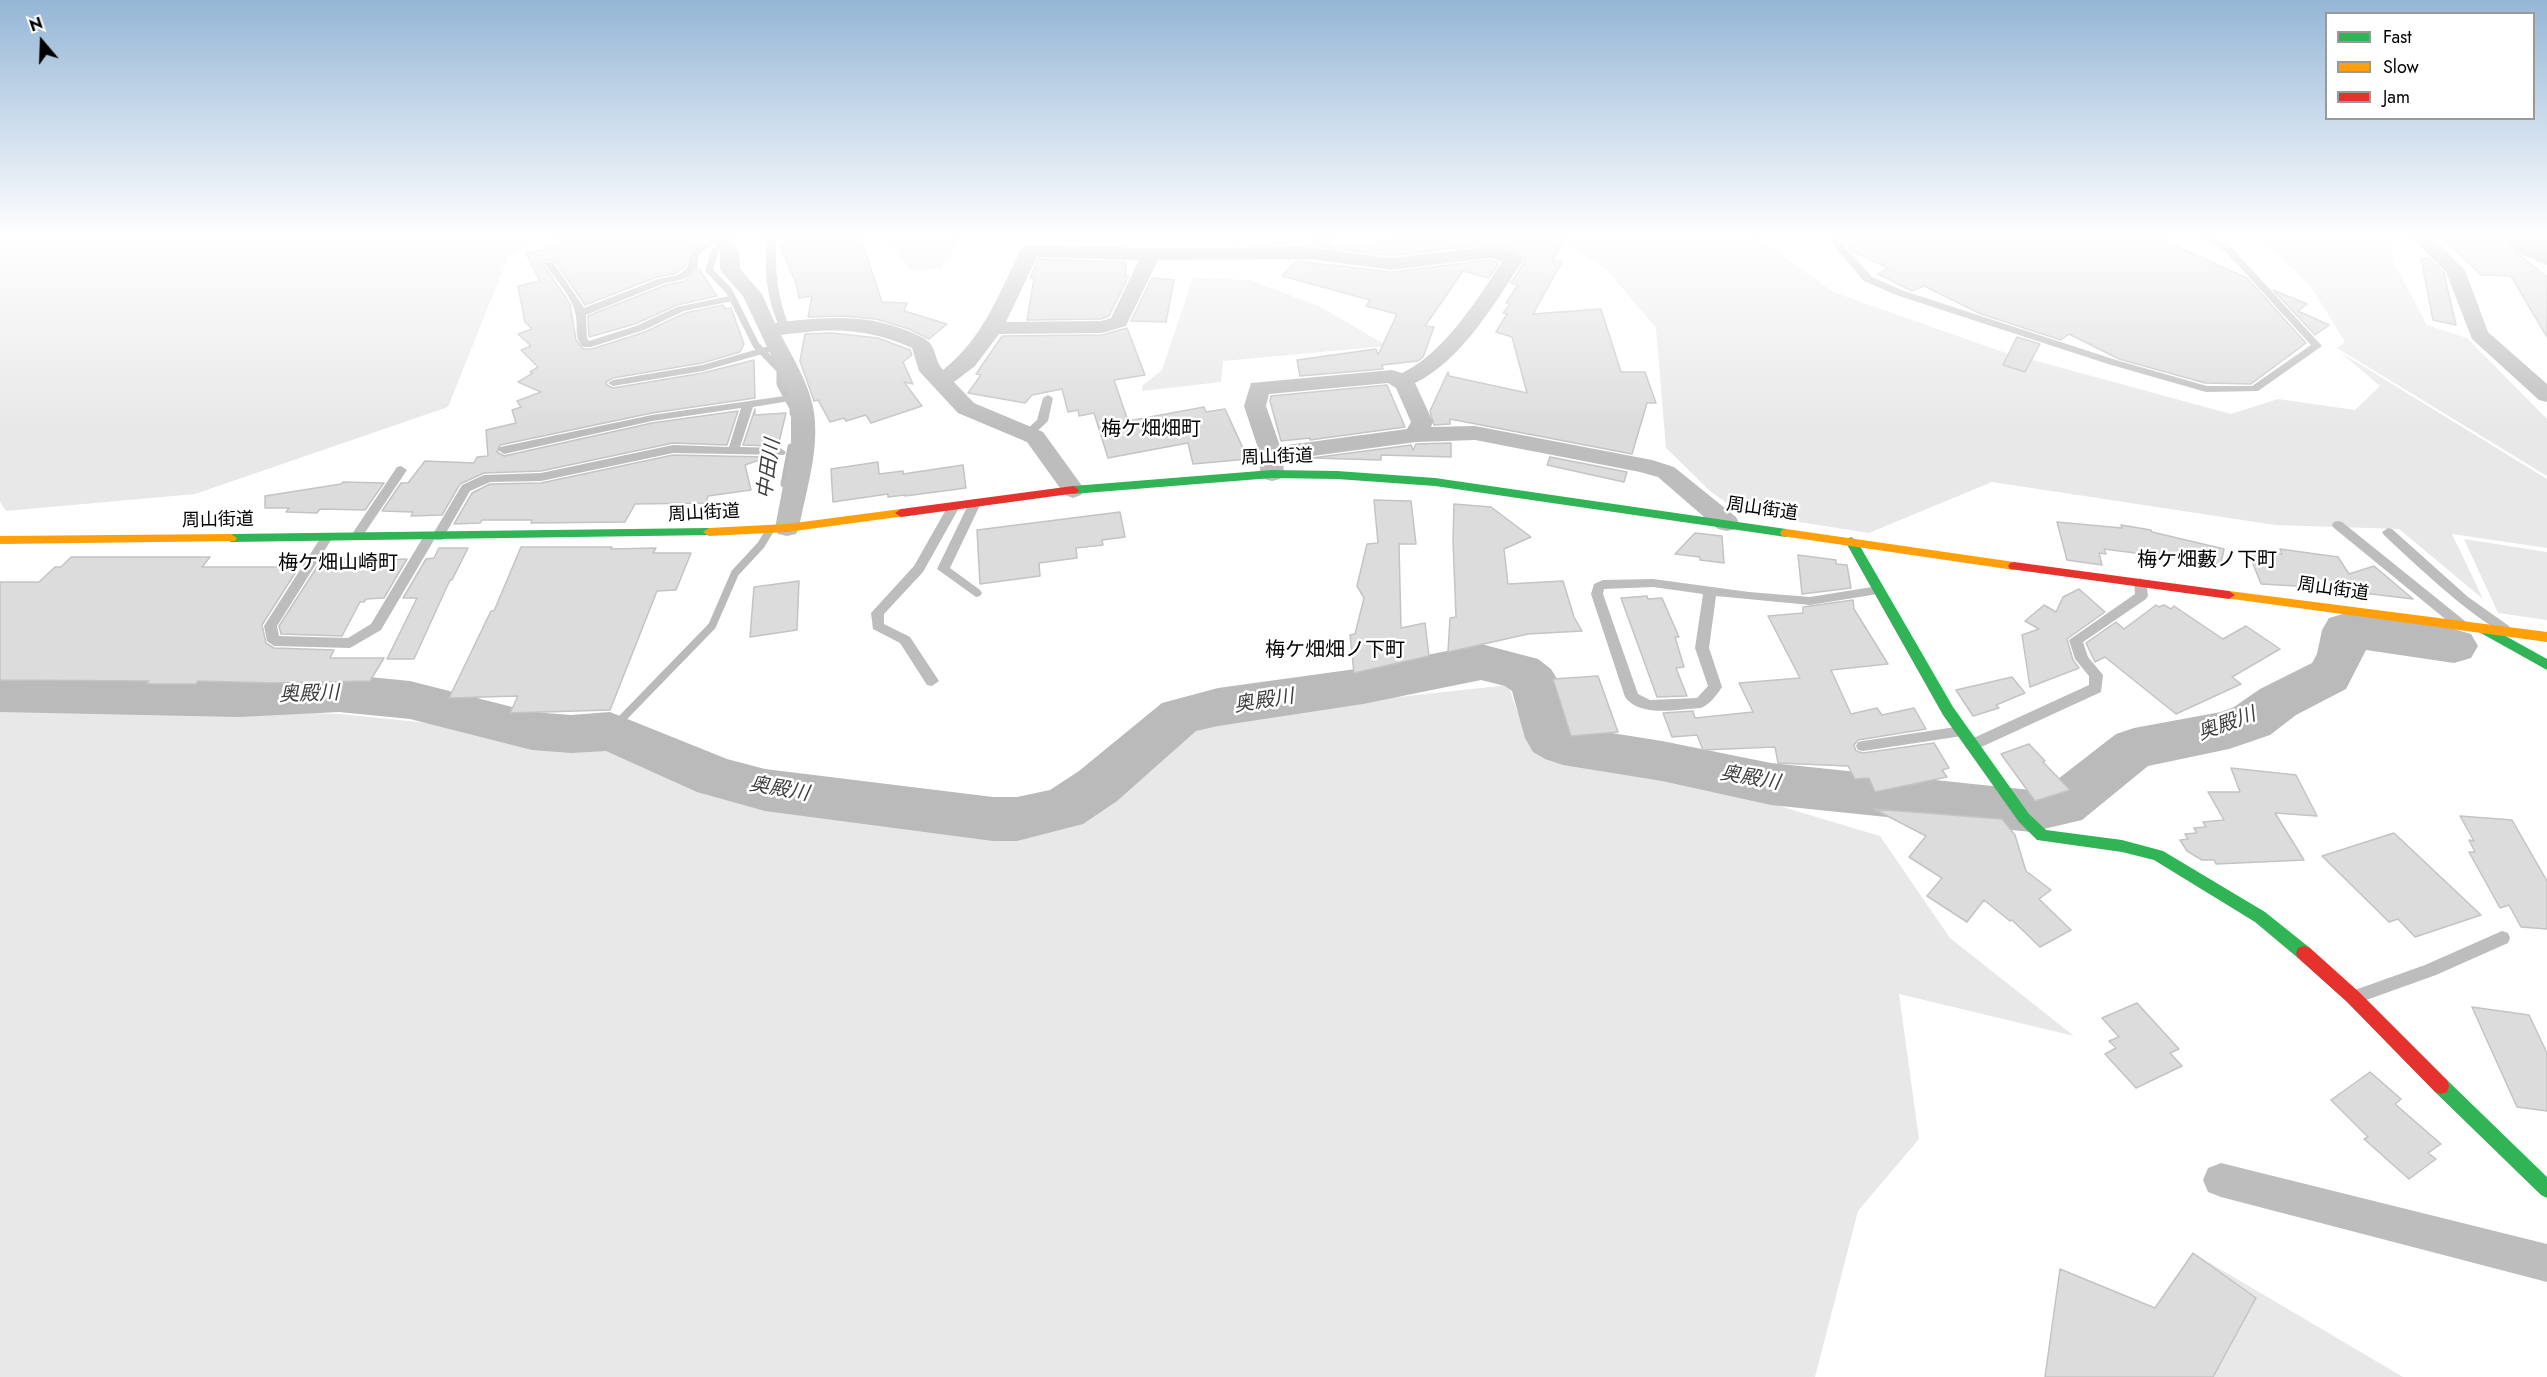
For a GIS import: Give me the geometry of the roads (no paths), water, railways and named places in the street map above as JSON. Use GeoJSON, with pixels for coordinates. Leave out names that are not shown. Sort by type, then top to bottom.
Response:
{"type":"FeatureCollection","features":[{"type":"Feature","properties":{"kind":"main road","name":"周山街道"},"geometry":{"type":"LineString","coordinates":[[0,540],[656,534],[785,528],[1272,464],[1337,475],[1435,482],[2547,637]]}},
{"type":"Feature","properties":{"kind":"main road"},"geometry":{"type":"LineString","coordinates":[[1851,541],[1917,659],[1962,731],[2024,818],[2042,836],[2122,846],[2158,855],[2260,917],[2353,998],[2467,1113],[2547,1189]]}},
{"type":"Feature","properties":{"kind":"main road"},"geometry":{"type":"LineString","coordinates":[[2484,629],[2547,665]]}},
{"type":"Feature","properties":{"kind":"street"},"geometry":{"type":"LineString","coordinates":[[743,299],[776,335],[803,415],[791,451],[785,528]]}},
{"type":"Feature","properties":{"kind":"street"},"geometry":{"type":"LineString","coordinates":[[941,382],[966,361],[993,328],[1007,299]]}},
{"type":"Feature","properties":{"kind":"street"},"geometry":{"type":"LineString","coordinates":[[993,328],[1102,327],[1119,322],[1130,299]]}},
{"type":"Feature","properties":{"kind":"street"},"geometry":{"type":"LineString","coordinates":[[1401,381],[1425,370],[1475,318],[1487,299]]}},
{"type":"Feature","properties":{"kind":"street"},"geometry":{"type":"LineString","coordinates":[[2466,299],[2480,335],[2547,395]]}},
{"type":"Feature","properties":{"kind":"street"},"geometry":{"type":"LineString","coordinates":[[776,335],[815,324],[843,324],[890,331],[924,347],[927,366],[966,408],[1035,437],[1073,490]]}},
{"type":"Feature","properties":{"kind":"street"},"geometry":{"type":"LineString","coordinates":[[1416,435],[1422,422],[1406,385],[1392,376],[1259,388],[1256,406],[1272,464],[1416,435],[1475,433],[1644,465],[1666,472],[1727,523]]}},
{"type":"Feature","properties":{"kind":"street"},"geometry":{"type":"LineString","coordinates":[[2221,1180],[2547,1263]]}},
{"type":"Feature","properties":{"kind":"lane"},"geometry":{"type":"LineString","coordinates":[[572,299],[581,314],[580,336],[582,341],[588,345],[640,328],[681,309],[730,299]]}},
{"type":"Feature","properties":{"kind":"lane"},"geometry":{"type":"LineString","coordinates":[[581,314],[617,299]]}},
{"type":"Feature","properties":{"kind":"lane"},"geometry":{"type":"LineString","coordinates":[[613,383],[703,368],[776,335],[774,299]]}},
{"type":"Feature","properties":{"kind":"lane"},"geometry":{"type":"LineString","coordinates":[[1919,299],[2112,362],[2206,389],[2254,389],[2317,346],[2274,299]]}},
{"type":"Feature","properties":{"kind":"lane"},"geometry":{"type":"LineString","coordinates":[[504,450],[652,417],[798,397]]}},
{"type":"Feature","properties":{"kind":"lane"},"geometry":{"type":"LineString","coordinates":[[1028,434],[1042,421],[1048,398]]}},
{"type":"Feature","properties":{"kind":"lane"},"geometry":{"type":"LineString","coordinates":[[733,451],[748,405]]}},
{"type":"Feature","properties":{"kind":"lane"},"geometry":{"type":"LineString","coordinates":[[327,537],[270,626],[274,641],[350,642],[376,627],[466,488],[488,477],[541,477],[673,449],[791,451]]}},
{"type":"Feature","properties":{"kind":"lane"},"geometry":{"type":"LineString","coordinates":[[356,537],[401,470]]}},
{"type":"Feature","properties":{"kind":"lane"},"geometry":{"type":"LineString","coordinates":[[975,503],[943,569],[976,593]]}},
{"type":"Feature","properties":{"kind":"lane"},"geometry":{"type":"LineString","coordinates":[[932,681],[905,640],[878,626],[877,613],[919,569],[954,506]]}},
{"type":"Feature","properties":{"kind":"lane"},"geometry":{"type":"LineString","coordinates":[[2338,525],[2462,626]]}},
{"type":"Feature","properties":{"kind":"lane"},"geometry":{"type":"LineString","coordinates":[[2388,532],[2464,600],[2509,632]]}},
{"type":"Feature","properties":{"kind":"lane"},"geometry":{"type":"LineString","coordinates":[[1710,591],[1702,648],[1715,687],[1701,703],[1648,705],[1632,697],[1597,594],[1598,587],[1612,582],[1653,583],[1810,601],[1878,590]]}},
{"type":"Feature","properties":{"kind":"lane"},"geometry":{"type":"LineString","coordinates":[[1972,745],[2096,688],[2097,675],[2082,659],[2076,640],[2142,596],[2140,582]]}},
{"type":"Feature","properties":{"kind":"lane"},"geometry":{"type":"LineString","coordinates":[[1863,746],[1962,731]]}},
{"type":"Feature","properties":{"kind":"lane"},"geometry":{"type":"LineString","coordinates":[[2353,998],[2430,970],[2502,938]]}},
{"type":"Feature","properties":{"kind":"waterway","name":"中田川"},"geometry":{"type":"LineString","coordinates":[[733,299],[756,345],[780,370],[780,384],[793,408],[793,413]]}},
{"type":"Feature","properties":{"kind":"waterway","name":"中田川"},"geometry":{"type":"LineString","coordinates":[[784,484],[791,447]]}},
{"type":"Feature","properties":{"kind":"waterway","name":"中田川"},"geometry":{"type":"LineString","coordinates":[[610,731],[712,626],[735,573],[761,545],[770,530]]}},
{"type":"Feature","properties":{"kind":"waterway","name":"奥殿川"},"geometry":{"type":"LineString","coordinates":[[0,693],[239,698],[339,693],[410,700],[532,731],[571,734],[610,731],[716,777],[765,790],[993,819],[1017,819],[1064,809],[1098,786],[1180,716],[1218,707],[1363,686],[1481,662],[1521,672],[1534,682],[1551,738],[1563,745],[1662,761],[1771,784],[2031,811],[2063,805],[2134,748],[2187,740],[2229,730],[2252,721],[2278,702],[2329,676],[2341,656],[2346,630],[2454,646]]}},
{"type":"Feature","properties":{"kind":"district","name":"梅ケ畑畑町"},"geometry":{"type":"Point","coordinates":[1151,430]}},
{"type":"Feature","properties":{"kind":"district","name":"梅ケ畑藪ノ下町"},"geometry":{"type":"Point","coordinates":[2207,561]}},
{"type":"Feature","properties":{"kind":"district","name":"梅ケ畑山崎町"},"geometry":{"type":"Point","coordinates":[338,564]}},
{"type":"Feature","properties":{"kind":"district","name":"梅ケ畑畑ノ下町"},"geometry":{"type":"Point","coordinates":[1335,651]}}]}
